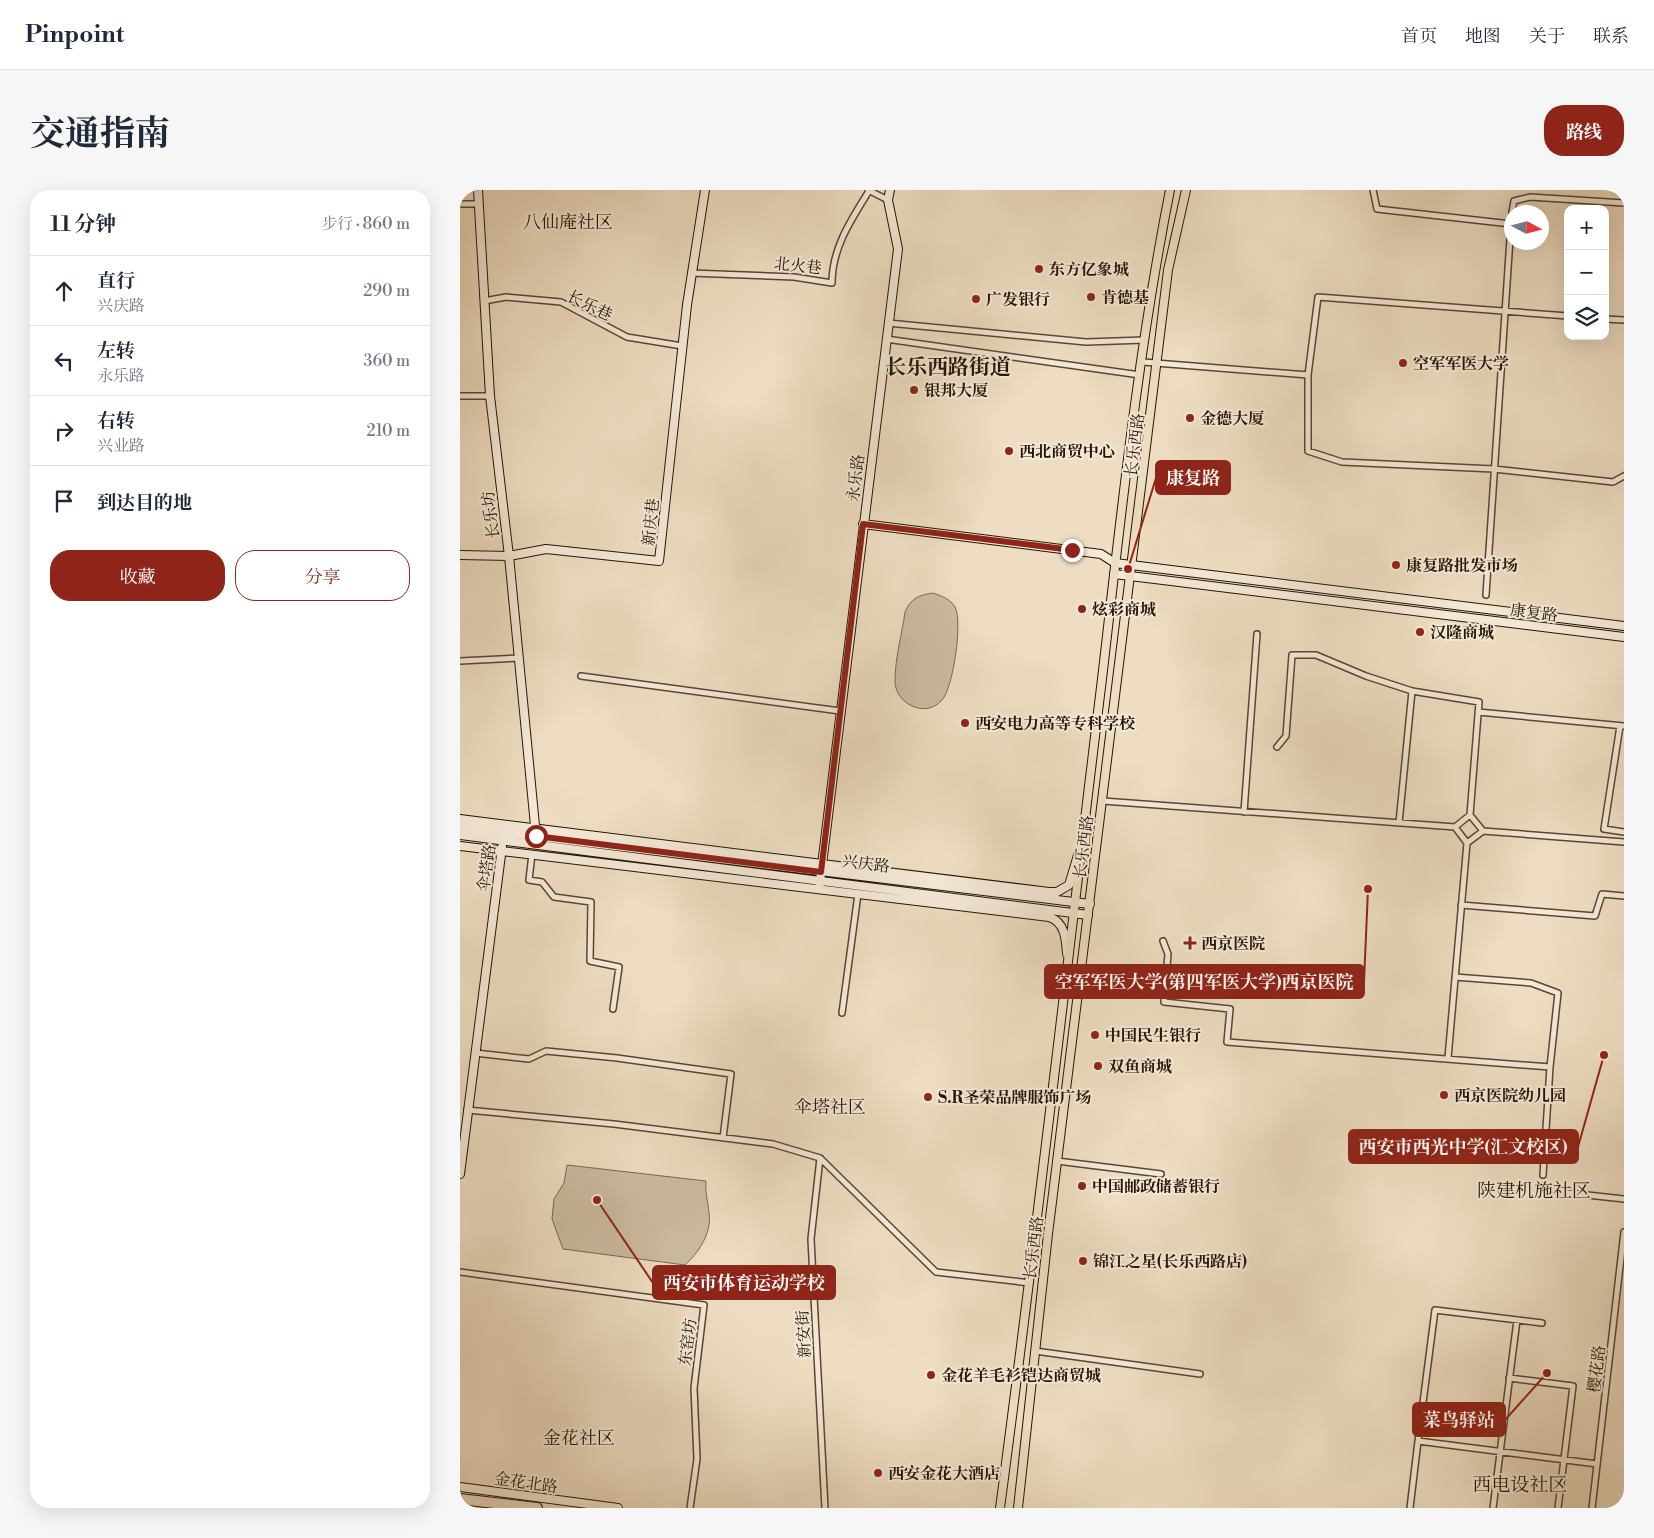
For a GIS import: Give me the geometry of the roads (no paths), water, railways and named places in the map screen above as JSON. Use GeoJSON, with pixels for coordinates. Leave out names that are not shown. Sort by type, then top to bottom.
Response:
{"type":"FeatureCollection","features":[{"type":"Feature","properties":{"kind":"highway"},"geometry":{"type":"LineString","coordinates":[[460,1499],[536,1508]]}},
{"type":"Feature","properties":{"kind":"main road","name":"长乐西路"},"geometry":{"type":"LineString","coordinates":[[1000,1508],[1030,1283],[1115,563],[1154,276],[1170,190]]}},
{"type":"Feature","properties":{"kind":"main road","name":"长乐西路"},"geometry":{"type":"LineString","coordinates":[[1018,1508],[1057,1161],[1158,364],[1168,270],[1186,190]]}},
{"type":"Feature","properties":{"kind":"street","name":"长乐坊"},"geometry":{"type":"LineString","coordinates":[[478,190],[490,396],[509,556],[536,832]]}},
{"type":"Feature","properties":{"kind":"street"},"geometry":{"type":"LineString","coordinates":[[682,346],[691,273],[705,190]]}},
{"type":"Feature","properties":{"kind":"street","name":"北火巷"},"geometry":{"type":"LineString","coordinates":[[691,273],[794,277],[832,283],[832,268],[842,237],[868,190],[888,200]]}},
{"type":"Feature","properties":{"kind":"street","name":"永乐路"},"geometry":{"type":"LineString","coordinates":[[820,885],[898,249],[888,200],[890,190]]}},
{"type":"Feature","properties":{"kind":"street"},"geometry":{"type":"LineString","coordinates":[[1373,190],[1377,210],[1504,223]]}},
{"type":"Feature","properties":{"kind":"street"},"geometry":{"type":"LineString","coordinates":[[1513,205],[1514,201],[1530,197],[1624,203]]}},
{"type":"Feature","properties":{"kind":"street"},"geometry":{"type":"LineString","coordinates":[[460,204],[479,204]]}},
{"type":"Feature","properties":{"kind":"street"},"geometry":{"type":"LineString","coordinates":[[1486,595],[1509,250]]}},
{"type":"Feature","properties":{"kind":"street","name":"长乐巷"},"geometry":{"type":"LineString","coordinates":[[484,302],[506,297],[561,302],[628,337],[682,346]]}},
{"type":"Feature","properties":{"kind":"street"},"geometry":{"type":"LineString","coordinates":[[1564,316],[1318,297],[1308,374],[1308,451],[1342,462],[1494,468],[1613,482],[1624,476]]}},
{"type":"Feature","properties":{"kind":"street"},"geometry":{"type":"LineString","coordinates":[[1609,319],[1624,320]]}},
{"type":"Feature","properties":{"kind":"street"},"geometry":{"type":"LineString","coordinates":[[888,323],[1086,342],[1145,340]]}},
{"type":"Feature","properties":{"kind":"street"},"geometry":{"type":"LineString","coordinates":[[886,339],[1140,375]]}},
{"type":"Feature","properties":{"kind":"street","name":"新庆巷"},"geometry":{"type":"LineString","coordinates":[[460,555],[509,556],[546,548],[659,561],[682,346]]}},
{"type":"Feature","properties":{"kind":"street"},"geometry":{"type":"LineString","coordinates":[[1142,362],[1308,374]]}},
{"type":"Feature","properties":{"kind":"street"},"geometry":{"type":"LineString","coordinates":[[460,396],[490,396]]}},
{"type":"Feature","properties":{"kind":"street","name":"康复路"},"geometry":{"type":"LineString","coordinates":[[863,524],[1101,554],[1115,563],[1624,626]]}},
{"type":"Feature","properties":{"kind":"street","name":"康复路"},"geometry":{"type":"LineString","coordinates":[[1114,574],[1624,637]]}},
{"type":"Feature","properties":{"kind":"street"},"geometry":{"type":"LineString","coordinates":[[1244,812],[1257,634]]}},
{"type":"Feature","properties":{"kind":"street"},"geometry":{"type":"LineString","coordinates":[[1277,747],[1286,736],[1292,655],[1316,655],[1366,676],[1412,690],[1479,702],[1470,815],[1483,831]]}},
{"type":"Feature","properties":{"kind":"street"},"geometry":{"type":"LineString","coordinates":[[460,661],[519,658]]}},
{"type":"Feature","properties":{"kind":"street"},"geometry":{"type":"LineString","coordinates":[[581,676],[840,711]]}},
{"type":"Feature","properties":{"kind":"street"},"geometry":{"type":"LineString","coordinates":[[1399,823],[1412,690]]}},
{"type":"Feature","properties":{"kind":"street"},"geometry":{"type":"LineString","coordinates":[[1478,712],[1622,726],[1604,829],[1624,832]]}},
{"type":"Feature","properties":{"kind":"street"},"geometry":{"type":"LineString","coordinates":[[1103,801],[1455,828],[1470,815]]}},
{"type":"Feature","properties":{"kind":"street"},"geometry":{"type":"LineString","coordinates":[[460,819],[536,832]]}},
{"type":"Feature","properties":{"kind":"street","name":"兴庆路"},"geometry":{"type":"LineString","coordinates":[[460,826],[504,832],[536,832],[1090,904]]}},
{"type":"Feature","properties":{"kind":"street"},"geometry":{"type":"LineString","coordinates":[[1448,1058],[1467,843],[1455,828]]}},
{"type":"Feature","properties":{"kind":"street"},"geometry":{"type":"LineString","coordinates":[[1467,843],[1483,831],[1624,842]]}},
{"type":"Feature","properties":{"kind":"street","name":"伞塔路"},"geometry":{"type":"LineString","coordinates":[[460,1174],[504,832]]}},
{"type":"Feature","properties":{"kind":"street","name":"兴庆路"},"geometry":{"type":"LineString","coordinates":[[460,835],[820,885],[1088,915]]}},
{"type":"Feature","properties":{"kind":"street"},"geometry":{"type":"LineString","coordinates":[[821,868],[1049,892],[1064,889],[1073,877],[1082,841]]}},
{"type":"Feature","properties":{"kind":"street"},"geometry":{"type":"LineString","coordinates":[[460,846],[820,885],[858,894],[1055,918],[1065,935],[1067,961]]}},
{"type":"Feature","properties":{"kind":"street"},"geometry":{"type":"LineString","coordinates":[[532,854],[528,880],[542,882],[554,897],[591,902],[590,961],[619,967],[613,1008]]}},
{"type":"Feature","properties":{"kind":"street"},"geometry":{"type":"LineString","coordinates":[[1022,888],[1037,897]]}},
{"type":"Feature","properties":{"kind":"street"},"geometry":{"type":"LineString","coordinates":[[842,1014],[858,894]]}},
{"type":"Feature","properties":{"kind":"street"},"geometry":{"type":"LineString","coordinates":[[1461,905],[1595,916],[1602,894],[1624,896]]}},
{"type":"Feature","properties":{"kind":"street"},"geometry":{"type":"LineString","coordinates":[[1163,940],[1168,954],[1164,1002],[1230,1009],[1227,1042],[1550,1067]]}},
{"type":"Feature","properties":{"kind":"street"},"geometry":{"type":"LineString","coordinates":[[1455,977],[1531,982],[1558,993],[1550,1067],[1543,1175]]}},
{"type":"Feature","properties":{"kind":"street"},"geometry":{"type":"LineString","coordinates":[[475,1053],[529,1059],[546,1051],[731,1074],[723,1138]]}},
{"type":"Feature","properties":{"kind":"street"},"geometry":{"type":"LineString","coordinates":[[467,1110],[614,1124],[773,1144],[820,1158],[936,1272],[1030,1283]]}},
{"type":"Feature","properties":{"kind":"street","name":"新安街"},"geometry":{"type":"LineString","coordinates":[[820,1158],[811,1239],[825,1508]]}},
{"type":"Feature","properties":{"kind":"street"},"geometry":{"type":"LineString","coordinates":[[1057,1161],[1161,1174]]}},
{"type":"Feature","properties":{"kind":"street"},"geometry":{"type":"LineString","coordinates":[[1569,1192],[1624,1199]]}},
{"type":"Feature","properties":{"kind":"street","name":"樱花路"},"geometry":{"type":"LineString","coordinates":[[1592,1508],[1624,1232]]}},
{"type":"Feature","properties":{"kind":"street","name":"东窑坊"},"geometry":{"type":"LineString","coordinates":[[460,1272],[704,1305],[694,1388],[698,1459],[690,1508]]}},
{"type":"Feature","properties":{"kind":"street"},"geometry":{"type":"LineString","coordinates":[[1410,1508],[1435,1310],[1542,1323]]}},
{"type":"Feature","properties":{"kind":"street"},"geometry":{"type":"LineString","coordinates":[[1493,1508],[1517,1320]]}},
{"type":"Feature","properties":{"kind":"street"},"geometry":{"type":"LineString","coordinates":[[1035,1351],[1200,1374]]}},
{"type":"Feature","properties":{"kind":"street"},"geometry":{"type":"LineString","coordinates":[[1510,1378],[1573,1386],[1558,1508]]}},
{"type":"Feature","properties":{"kind":"street"},"geometry":{"type":"LineString","coordinates":[[1418,1441],[1597,1464]]}},
{"type":"Feature","properties":{"kind":"street","name":"金花北路"},"geometry":{"type":"LineString","coordinates":[[460,1487],[618,1508]]}},
{"type":"Feature","properties":{"kind":"place","name":"东方亿象城"},"geometry":{"type":"Point","coordinates":[1039,269]}},
{"type":"Feature","properties":{"kind":"place","name":"肯德基"},"geometry":{"type":"Point","coordinates":[1091,297]}},
{"type":"Feature","properties":{"kind":"place","name":"广发银行"},"geometry":{"type":"Point","coordinates":[976,299]}},
{"type":"Feature","properties":{"kind":"place","name":"空军军医大学"},"geometry":{"type":"Point","coordinates":[1403,363]}},
{"type":"Feature","properties":{"kind":"place","name":"银邦大厦"},"geometry":{"type":"Point","coordinates":[914,390]}},
{"type":"Feature","properties":{"kind":"place","name":"金德大厦"},"geometry":{"type":"Point","coordinates":[1190,418]}},
{"type":"Feature","properties":{"kind":"place","name":"西北商贸中心"},"geometry":{"type":"Point","coordinates":[1009,451]}},
{"type":"Feature","properties":{"kind":"place","name":"康复路批发市场"},"geometry":{"type":"Point","coordinates":[1396,565]}},
{"type":"Feature","properties":{"kind":"place","name":"康复路"},"geometry":{"type":"Point","coordinates":[1128,569]}},
{"type":"Feature","properties":{"kind":"place","name":"炫彩商城"},"geometry":{"type":"Point","coordinates":[1082,609]}},
{"type":"Feature","properties":{"kind":"place","name":"汉隆商城"},"geometry":{"type":"Point","coordinates":[1420,632]}},
{"type":"Feature","properties":{"kind":"place","name":"西安电力高等专科学校"},"geometry":{"type":"Point","coordinates":[965,723]}},
{"type":"Feature","properties":{"kind":"place","name":"空军军医大学(第四军医大学)西京医院"},"geometry":{"type":"Point","coordinates":[1368,889]}},
{"type":"Feature","properties":{"kind":"place","name":"西京医院"},"geometry":{"type":"Point","coordinates":[1190,943]}},
{"type":"Feature","properties":{"kind":"place","name":"中国民生银行"},"geometry":{"type":"Point","coordinates":[1095,1035]}},
{"type":"Feature","properties":{"kind":"place","name":"西安市西光中学(汇文校区)"},"geometry":{"type":"Point","coordinates":[1604,1055]}},
{"type":"Feature","properties":{"kind":"place","name":"双鱼商城"},"geometry":{"type":"Point","coordinates":[1098,1066]}},
{"type":"Feature","properties":{"kind":"place","name":"西京医院幼儿园"},"geometry":{"type":"Point","coordinates":[1444,1095]}},
{"type":"Feature","properties":{"kind":"place","name":"S.R圣荣品牌服饰广场"},"geometry":{"type":"Point","coordinates":[928,1097]}},
{"type":"Feature","properties":{"kind":"place","name":"中国邮政储蓄银行"},"geometry":{"type":"Point","coordinates":[1082,1186]}},
{"type":"Feature","properties":{"kind":"place","name":"西安市体育运动学校"},"geometry":{"type":"Point","coordinates":[597,1200]}},
{"type":"Feature","properties":{"kind":"place","name":"锦江之星(长乐西路店)"},"geometry":{"type":"Point","coordinates":[1083,1261]}},
{"type":"Feature","properties":{"kind":"place","name":"菜鸟驿站"},"geometry":{"type":"Point","coordinates":[1547,1373]}},
{"type":"Feature","properties":{"kind":"place","name":"金花羊毛衫铠达商贸城"},"geometry":{"type":"Point","coordinates":[931,1375]}},
{"type":"Feature","properties":{"kind":"place","name":"西安金花大酒店"},"geometry":{"type":"Point","coordinates":[878,1473]}},
{"type":"Feature","properties":{"kind":"district","name":"八仙庵社区"},"geometry":{"type":"Point","coordinates":[568,222]}},
{"type":"Feature","properties":{"kind":"district","name":"长乐西路街道"},"geometry":{"type":"Point","coordinates":[948,367]}},
{"type":"Feature","properties":{"kind":"district","name":"伞塔社区"},"geometry":{"type":"Point","coordinates":[830,1107]}},
{"type":"Feature","properties":{"kind":"district","name":"陕建机施社区"},"geometry":{"type":"Point","coordinates":[1534,1190]}},
{"type":"Feature","properties":{"kind":"district","name":"金花社区"},"geometry":{"type":"Point","coordinates":[579,1438]}},
{"type":"Feature","properties":{"kind":"district","name":"西电设社区"},"geometry":{"type":"Point","coordinates":[1520,1484]}}]}
